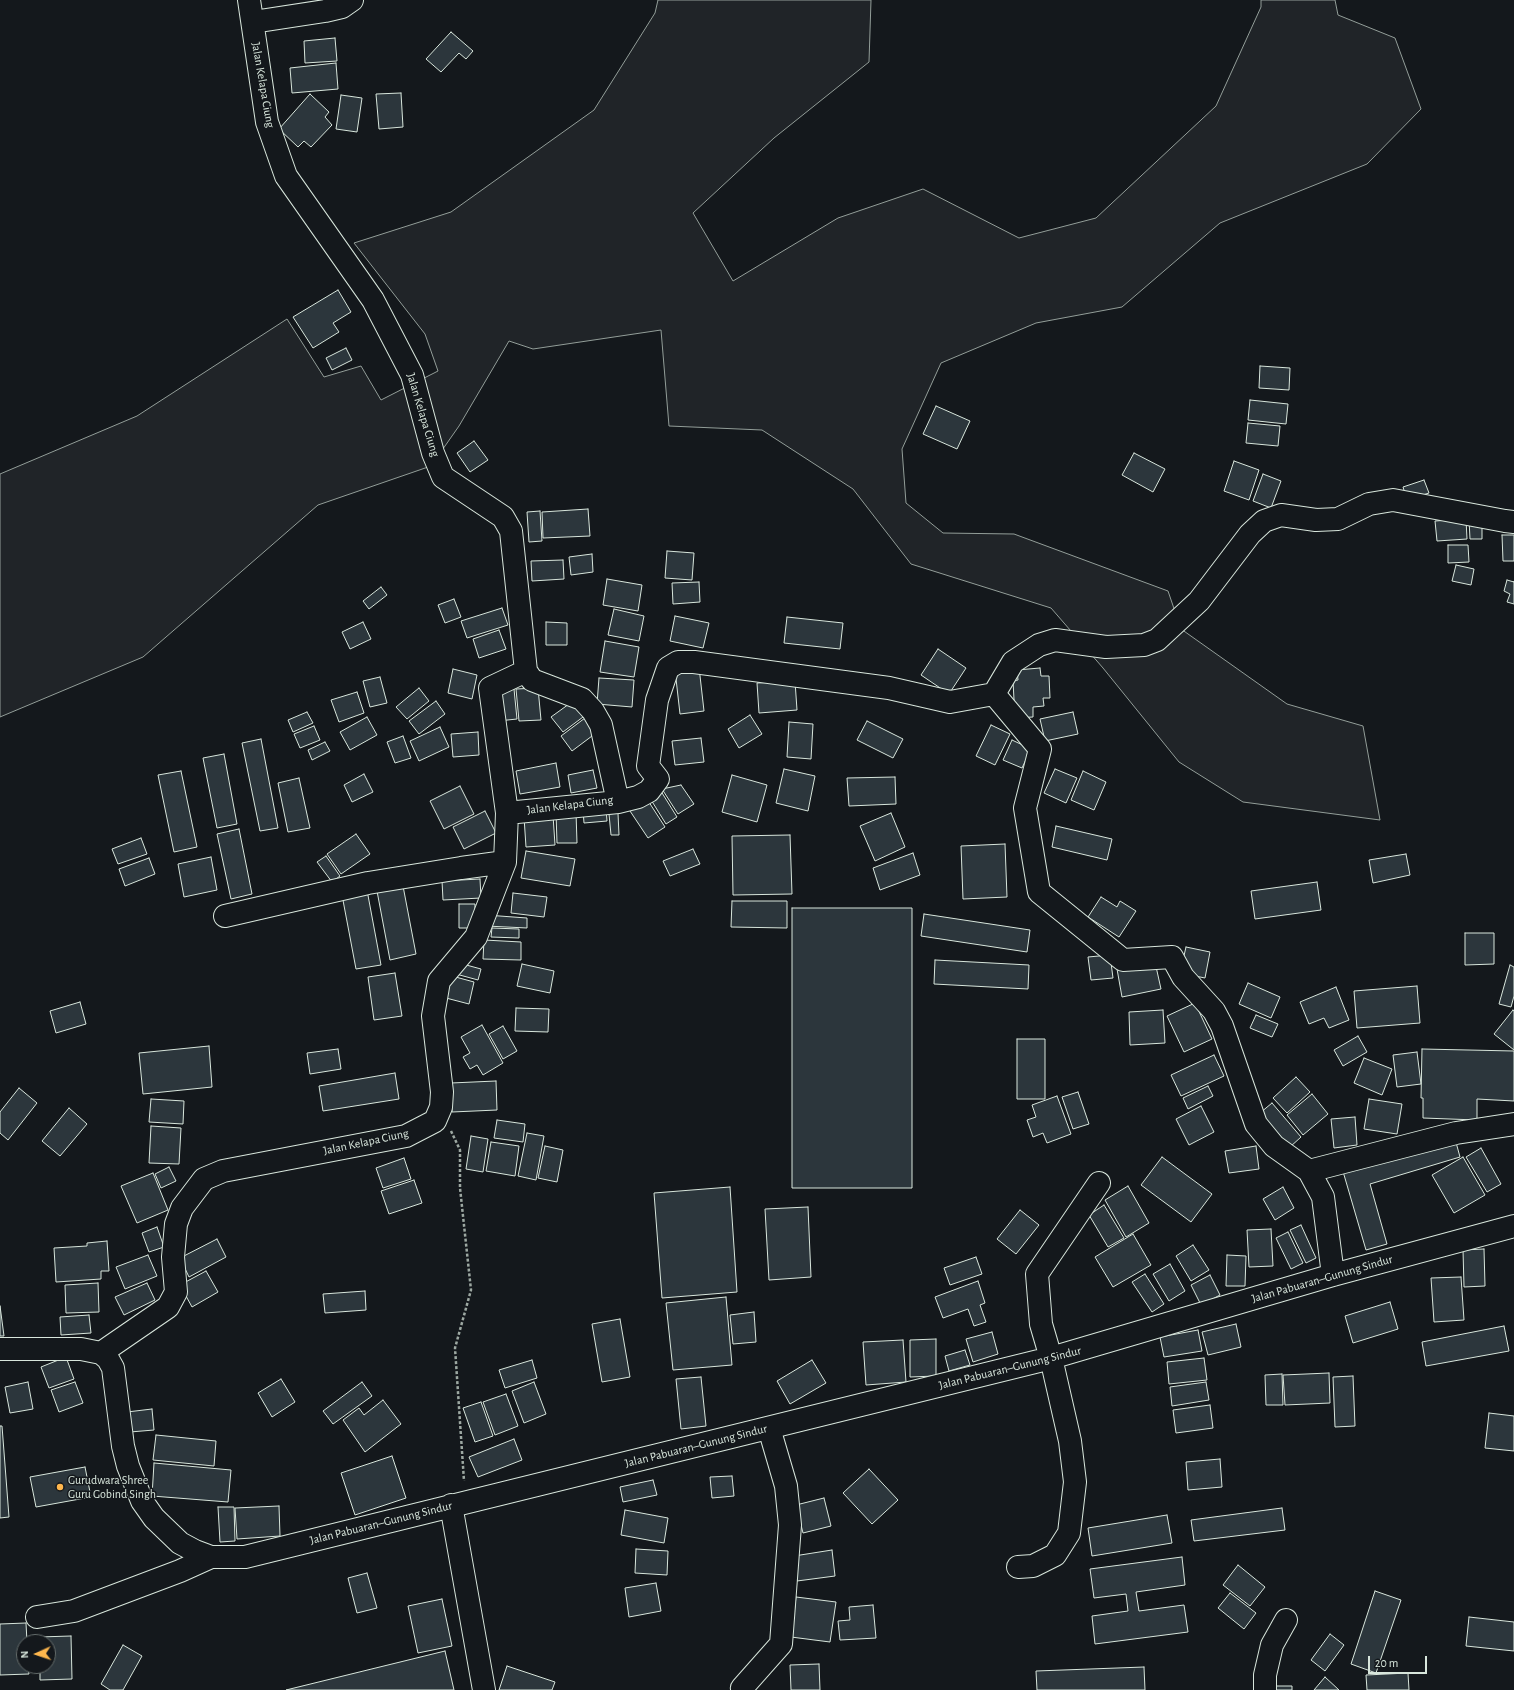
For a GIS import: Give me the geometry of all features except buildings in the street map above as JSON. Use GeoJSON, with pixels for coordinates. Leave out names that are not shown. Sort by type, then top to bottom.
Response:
{"type":"FeatureCollection","features":[{"type":"Feature","properties":{"kind":"street","name":"Jalan Kelapa Ciung"},"geometry":{"type":"LineString","coordinates":[[249,0],[267,122],[286,176],[373,300],[405,361],[412,375],[433,453],[443,477],[503,517],[512,531],[526,671],[532,680],[582,699],[593,711],[602,725],[618,802],[507,813]]}},
{"type":"Feature","properties":{"kind":"street"},"geometry":{"type":"LineString","coordinates":[[253,22],[320,12],[342,6],[352,0]]}},
{"type":"Feature","properties":{"kind":"street"},"geometry":{"type":"LineString","coordinates":[[618,802],[638,797],[649,791],[658,779],[648,766],[657,700],[668,668],[678,662],[694,662],[889,688],[950,702],[994,694],[1013,662],[1039,645],[1055,640],[1106,646],[1144,645],[1157,640],[1199,601],[1250,534],[1264,522],[1281,515],[1316,520],[1338,519],[1369,504],[1393,500],[1514,522]]}},
{"type":"Feature","properties":{"kind":"street"},"geometry":{"type":"LineString","coordinates":[[441,1107],[442,1092],[433,1016],[438,981],[476,936],[505,862],[507,813],[490,688],[526,671]]}},
{"type":"Feature","properties":{"kind":"street"},"geometry":{"type":"LineString","coordinates":[[994,694],[1040,749],[1025,808],[1039,892],[1123,960],[1172,957],[1183,977],[1214,1011],[1222,1026],[1256,1124],[1274,1146],[1309,1171],[1323,1197],[1333,1275]]}},
{"type":"Feature","properties":{"kind":"street"},"geometry":{"type":"LineString","coordinates":[[225,916],[368,883],[505,862]]}},
{"type":"Feature","properties":{"kind":"street","name":"Jalan Kelapa Ciung"},"geometry":{"type":"LineString","coordinates":[[101,1353],[168,1308],[176,1292],[173,1257],[176,1224],[182,1208],[204,1179],[223,1171],[406,1136],[435,1121],[441,1107]]}},
{"type":"Feature","properties":{"kind":"street"},"geometry":{"type":"LineString","coordinates":[[1309,1171],[1456,1133],[1514,1124]]}},
{"type":"Feature","properties":{"kind":"street"},"geometry":{"type":"LineString","coordinates":[[1018,1567],[1033,1566],[1055,1555],[1069,1533],[1075,1482],[1070,1441],[1051,1358],[1041,1324],[1037,1274],[1100,1183]]}},
{"type":"Feature","properties":{"kind":"street","name":"Jalan Pabuaran–Gunung Sindur"},"geometry":{"type":"LineString","coordinates":[[101,1353],[108,1359],[113,1368],[123,1446],[128,1466],[142,1501],[154,1518],[180,1543],[211,1557],[245,1557],[458,1503],[1051,1358],[1333,1275],[1514,1226]]}},
{"type":"Feature","properties":{"kind":"street"},"geometry":{"type":"LineString","coordinates":[[0,1349],[81,1349],[101,1353]]}},
{"type":"Feature","properties":{"kind":"street"},"geometry":{"type":"LineString","coordinates":[[743,1690],[742,1688],[781,1644],[790,1525],[786,1486],[769,1428]]}},
{"type":"Feature","properties":{"kind":"street"},"geometry":{"type":"LineString","coordinates":[[458,1503],[484,1690]]}},
{"type":"Feature","properties":{"kind":"street"},"geometry":{"type":"LineString","coordinates":[[37,1617],[74,1611],[165,1577],[211,1557]]}},
{"type":"Feature","properties":{"kind":"street"},"geometry":{"type":"LineString","coordinates":[[1264,1690],[1265,1675],[1272,1645],[1286,1620]]}},
{"type":"Feature","properties":{"kind":"path"},"geometry":{"type":"LineString","coordinates":[[441,1107],[460,1150],[460,1188],[471,1290],[455,1348],[458,1503]]}},
{"type":"Feature","properties":{"kind":"shaded area"},"geometry":{"type":"Polygon","coordinates":[[[658,0],[871,0],[869,62],[774,138],[693,213],[733,281],[838,218],[923,189],[1019,238],[1096,218],[1216,106],[1261,7],[1261,0],[1335,0],[1338,15],[1395,38],[1421,109],[1367,164],[1220,223],[1122,307],[1036,323],[941,363],[902,449],[906,503],[943,533],[1014,534],[1168,591],[1181,629],[1287,704],[1363,726],[1380,820],[1243,802],[1179,762],[1103,668],[1051,608],[911,564],[853,489],[762,430],[669,426],[661,330],[533,349],[509,341],[459,426],[431,466],[318,505],[143,657],[0,717],[0,474],[137,416],[287,319],[324,377],[361,366],[381,400],[438,371],[425,334],[354,243],[451,212],[594,110],[655,13],[658,0]]]}},
{"type":"Feature","properties":{"kind":"place","name":"Gurudwara Shree Guru Gobind Singh"},"geometry":{"type":"Point","coordinates":[60,1487]}}]}
